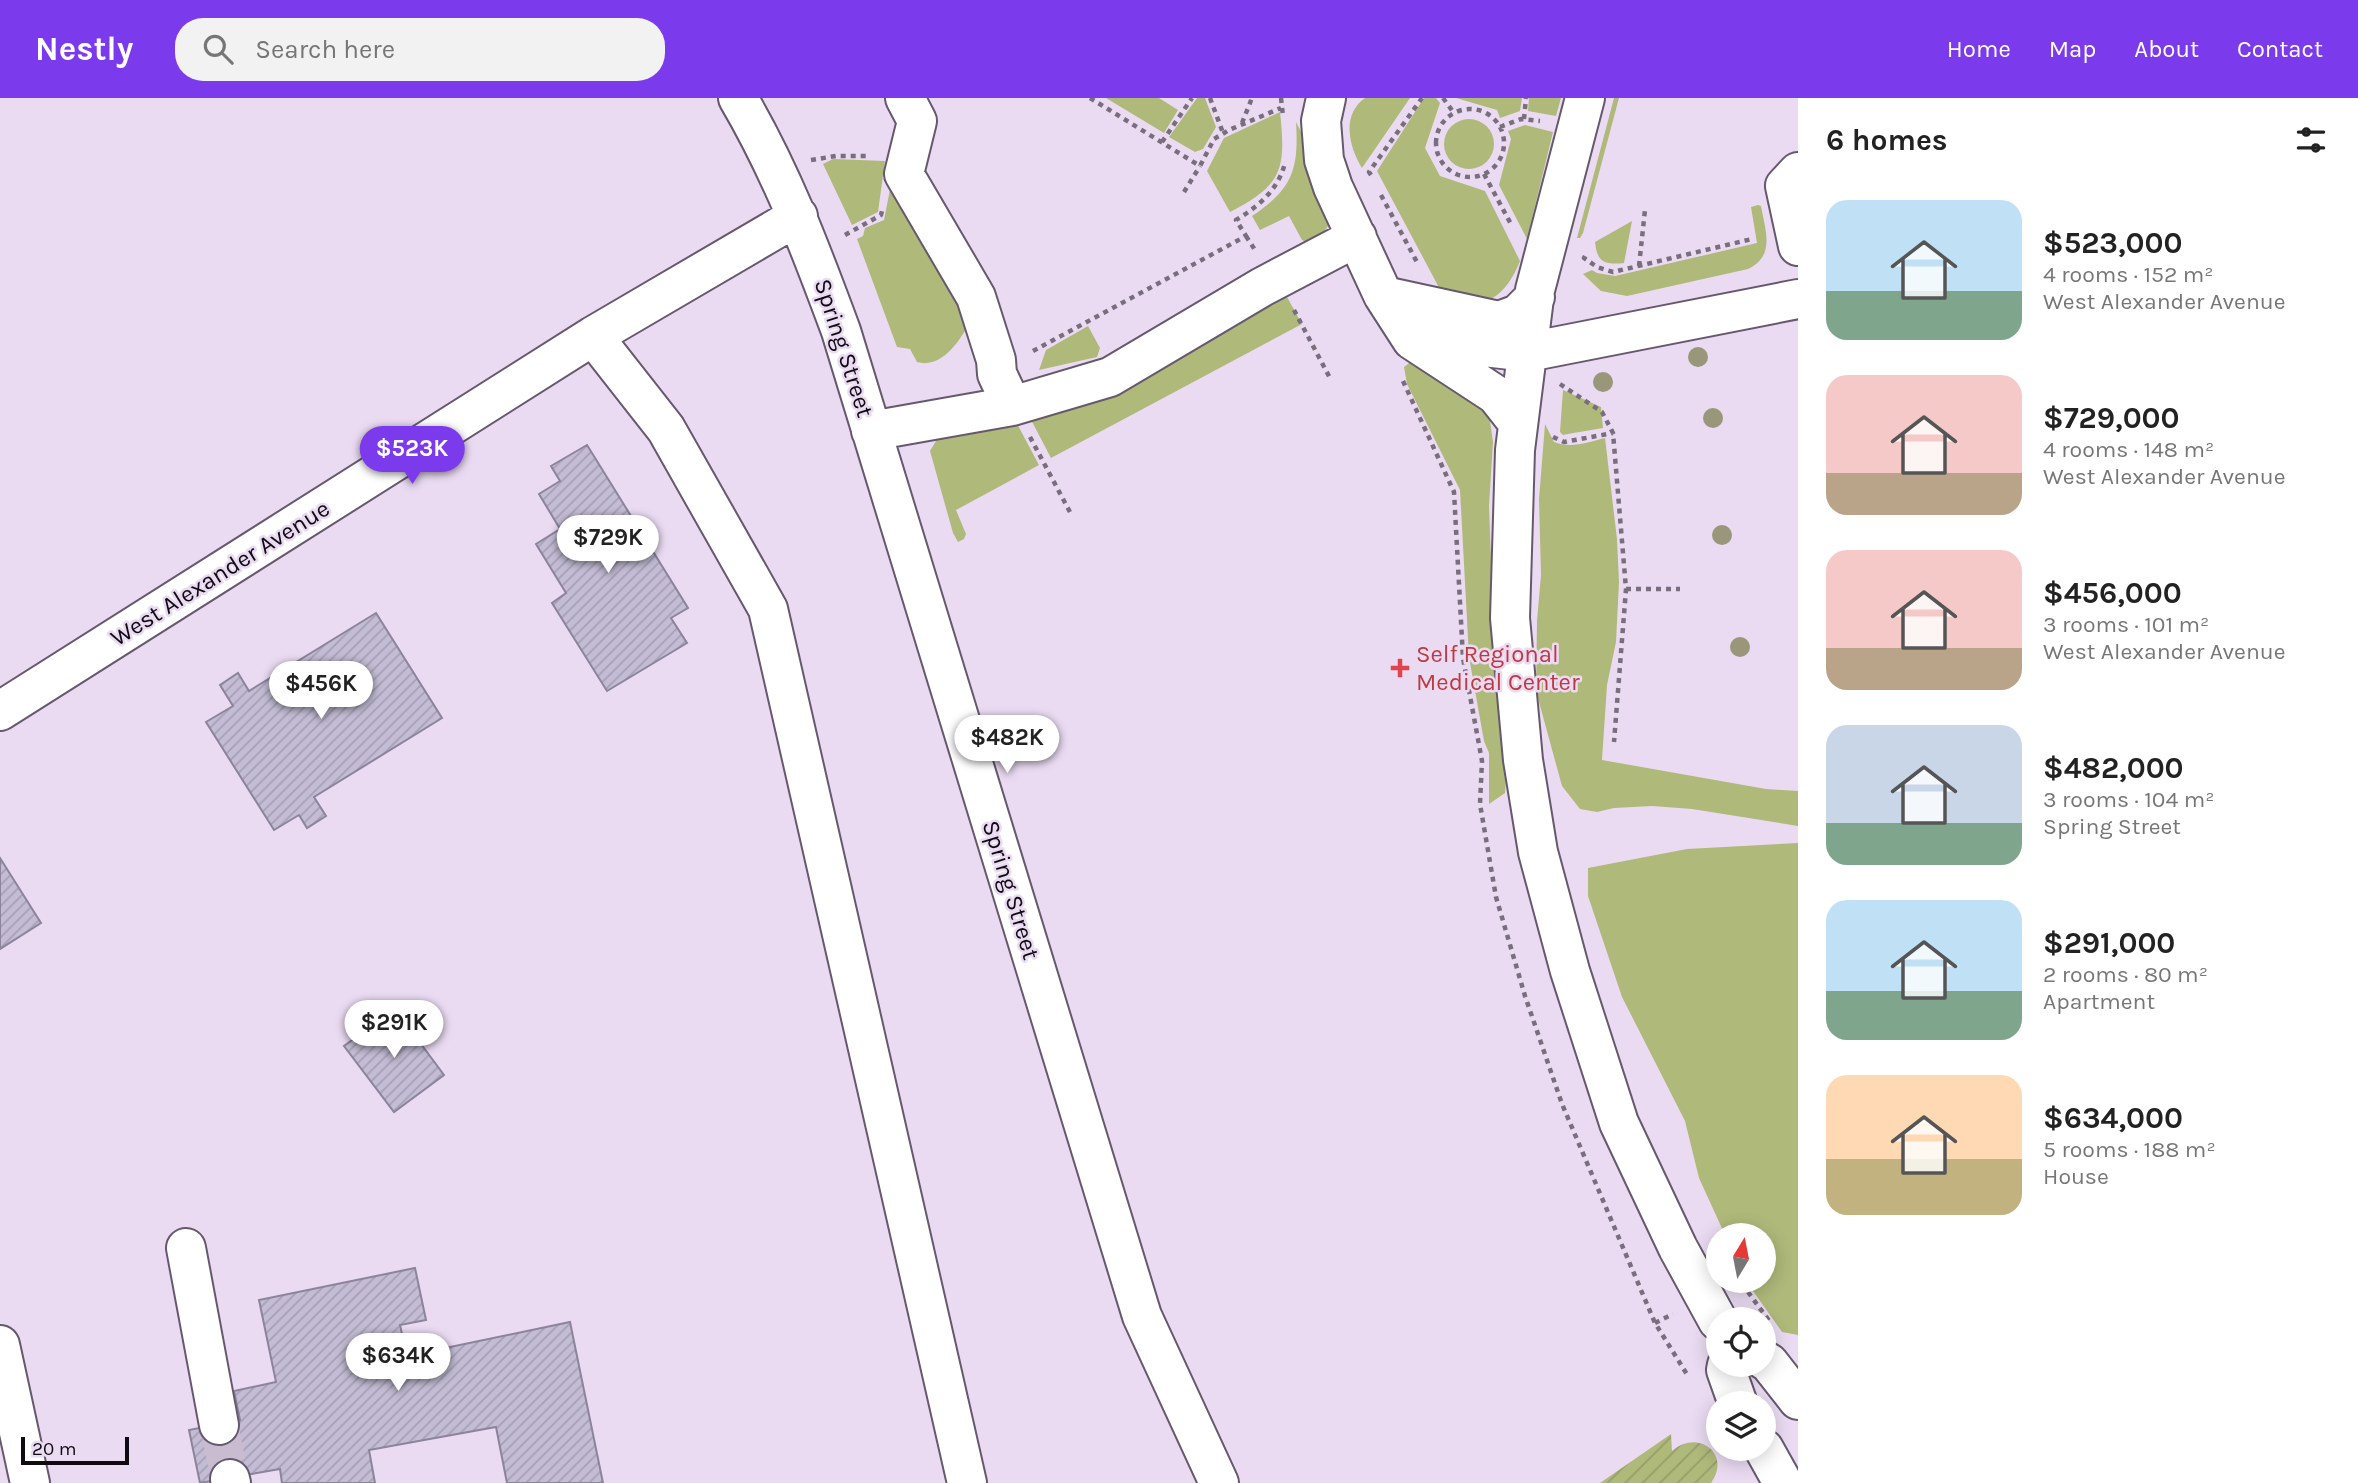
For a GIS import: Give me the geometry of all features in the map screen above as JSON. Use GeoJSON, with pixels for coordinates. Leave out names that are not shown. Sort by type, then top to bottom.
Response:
{"type":"FeatureCollection","features":[{"type":"Feature","properties":{"kind":"street"},"geometry":{"type":"LineString","coordinates":[[905,98],[917,121],[904,174],[976,297],[1005,390]]}},
{"type":"Feature","properties":{"kind":"street"},"geometry":{"type":"LineString","coordinates":[[1326,98],[1321,121],[1324,160],[1333,187],[1412,340],[1496,395],[1534,426]]}},
{"type":"Feature","properties":{"kind":"street"},"geometry":{"type":"LineString","coordinates":[[1585,98],[1535,297],[1528,352],[1534,426],[1515,450],[1510,618],[1523,760],[1538,852],[1570,971],[1619,1123],[1678,1248],[1710,1307]]}},
{"type":"Feature","properties":{"kind":"street","name":"Spring Street"},"geometry":{"type":"LineString","coordinates":[[749,102],[759,135],[798,216],[841,331],[1142,1315],[1219,1483]]}},
{"type":"Feature","properties":{"kind":"street"},"geometry":{"type":"LineString","coordinates":[[1798,172],[1785,186],[1798,246]]}},
{"type":"Feature","properties":{"kind":"street","name":"West Alexander Avenue"},"geometry":{"type":"LineString","coordinates":[[0,711],[593,336],[798,216]]}},
{"type":"Feature","properties":{"kind":"street"},"geometry":{"type":"LineString","coordinates":[[872,431],[1005,390],[1110,377],[1262,287],[1357,237]]}},
{"type":"Feature","properties":{"kind":"street"},"geometry":{"type":"LineString","coordinates":[[1396,310],[1499,321],[1518,314],[1535,297]]}},
{"type":"Feature","properties":{"kind":"street"},"geometry":{"type":"LineString","coordinates":[[1396,310],[1441,342],[1528,352],[1798,299]]}},
{"type":"Feature","properties":{"kind":"street"},"geometry":{"type":"LineString","coordinates":[[593,336],[666,429],[768,609],[967,1483]]}},
{"type":"Feature","properties":{"kind":"street"},"geometry":{"type":"LineString","coordinates":[[187,1248],[219,1424]]}},
{"type":"Feature","properties":{"kind":"street"},"geometry":{"type":"LineString","coordinates":[[0,1345],[10,1438],[30,1483]]}},
{"type":"Feature","properties":{"kind":"street"},"geometry":{"type":"LineString","coordinates":[[1776,1372],[1798,1400]]}},
{"type":"Feature","properties":{"kind":"street"},"geometry":{"type":"LineString","coordinates":[[1771,1461],[1783,1483]]}},
{"type":"Feature","properties":{"kind":"path"},"geometry":{"type":"LineString","coordinates":[[1090,98],[1200,166]]}},
{"type":"Feature","properties":{"kind":"path"},"geometry":{"type":"LineString","coordinates":[[1162,142],[1192,98]]}},
{"type":"Feature","properties":{"kind":"path"},"geometry":{"type":"LineString","coordinates":[[1210,98],[1223,133]]}},
{"type":"Feature","properties":{"kind":"path"},"geometry":{"type":"LineString","coordinates":[[1242,124],[1252,98]]}},
{"type":"Feature","properties":{"kind":"path"},"geometry":{"type":"LineString","coordinates":[[1281,98],[1283,120]]}},
{"type":"Feature","properties":{"kind":"path"},"geometry":{"type":"LineString","coordinates":[[1420,267],[1369,172],[1422,98]]}},
{"type":"Feature","properties":{"kind":"path"},"geometry":{"type":"LineString","coordinates":[[1443,98],[1454,113]]}},
{"type":"Feature","properties":{"kind":"path"},"geometry":{"type":"LineString","coordinates":[[1524,119],[1526,98]]}},
{"type":"Feature","properties":{"kind":"path"},"geometry":{"type":"LineString","coordinates":[[1184,192],[1214,139],[1281,108]]}},
{"type":"Feature","properties":{"kind":"path"},"geometry":{"type":"LineString","coordinates":[[1464,110],[1485,113],[1500,128],[1504,138],[1500,158],[1494,168],[1484,174],[1461,177],[1450,172],[1436,153],[1438,130],[1444,120],[1454,113],[1464,110]]}},
{"type":"Feature","properties":{"kind":"path"},"geometry":{"type":"LineString","coordinates":[[1071,513],[1005,390],[1054,338],[1246,236],[1236,220],[1262,203],[1274,189],[1283,171],[1287,153]]}},
{"type":"Feature","properties":{"kind":"path"},"geometry":{"type":"LineString","coordinates":[[811,160],[835,156],[891,156],[906,165]]}},
{"type":"Feature","properties":{"kind":"path"},"geometry":{"type":"LineString","coordinates":[[1484,174],[1516,234]]}},
{"type":"Feature","properties":{"kind":"path"},"geometry":{"type":"LineString","coordinates":[[1639,266],[1644,210]]}},
{"type":"Feature","properties":{"kind":"path"},"geometry":{"type":"LineString","coordinates":[[1586,249],[1584,258],[1598,268],[1614,272],[1752,239]]}},
{"type":"Feature","properties":{"kind":"path"},"geometry":{"type":"LineString","coordinates":[[1554,396],[1558,383],[1602,412],[1613,433],[1626,589],[1614,742]]}},
{"type":"Feature","properties":{"kind":"path"},"geometry":{"type":"LineString","coordinates":[[1534,426],[1564,442],[1613,433]]}},
{"type":"Feature","properties":{"kind":"path"},"geometry":{"type":"LineString","coordinates":[[1626,589],[1680,589]]}},
{"type":"Feature","properties":{"kind":"green space"},"geometry":{"type":"Polygon","coordinates":[[[1106,98],[1159,98],[1178,110],[1164,133],[1106,98]]]}},
{"type":"Feature","properties":{"kind":"green space"},"geometry":{"type":"Polygon","coordinates":[[[1197,98],[1205,98],[1216,127],[1203,149],[1195,152],[1169,137],[1197,98]]]}},
{"type":"Feature","properties":{"kind":"green space"},"geometry":{"type":"Polygon","coordinates":[[[1365,98],[1410,98],[1362,168],[1351,141],[1350,122],[1357,105],[1365,98]]]}},
{"type":"Feature","properties":{"kind":"green space"},"geometry":{"type":"Polygon","coordinates":[[[1424,98],[1436,98],[1440,103],[1425,148],[1440,176],[1485,191],[1520,261],[1503,290],[1489,300],[1472,303],[1444,297],[1377,171],[1424,98]]]}},
{"type":"Feature","properties":{"kind":"green space"},"geometry":{"type":"Polygon","coordinates":[[[1456,98],[1522,98],[1520,111],[1500,118],[1497,110],[1456,98]]]}},
{"type":"Feature","properties":{"kind":"green space"},"geometry":{"type":"Polygon","coordinates":[[[1529,98],[1561,98],[1556,116],[1528,111],[1529,98]]]}},
{"type":"Feature","properties":{"kind":"green space"},"geometry":{"type":"Polygon","coordinates":[[[1614,98],[1619,98],[1583,233],[1577,238],[1614,98]]]}},
{"type":"Feature","properties":{"kind":"green space"},"geometry":{"type":"Polygon","coordinates":[[[1280,112],[1282,148],[1277,173],[1271,184],[1261,193],[1230,212],[1207,171],[1224,138],[1280,112]]]}},
{"type":"Feature","properties":{"kind":"green space"},"geometry":{"type":"Polygon","coordinates":[[[1469,119],[1487,126],[1494,144],[1487,162],[1469,169],[1451,162],[1444,144],[1451,126],[1469,119]]]}},
{"type":"Feature","properties":{"kind":"green space"},"geometry":{"type":"Polygon","coordinates":[[[1296,122],[1326,181],[1331,221],[1322,234],[1308,243],[1302,240],[1289,216],[1260,230],[1252,216],[1276,197],[1290,177],[1296,153],[1296,122]]]}},
{"type":"Feature","properties":{"kind":"green space"},"geometry":{"type":"Polygon","coordinates":[[[1525,125],[1553,132],[1527,239],[1499,185],[1511,139],[1508,131],[1525,125]]]}},
{"type":"Feature","properties":{"kind":"green space"},"geometry":{"type":"Polygon","coordinates":[[[833,159],[885,161],[878,212],[852,225],[823,164],[833,159]]]}},
{"type":"Feature","properties":{"kind":"green space"},"geometry":{"type":"Polygon","coordinates":[[[895,164],[969,324],[960,339],[934,362],[917,362],[910,349],[897,347],[857,239],[863,236],[865,228],[884,220],[895,164]]]}},
{"type":"Feature","properties":{"kind":"green space"},"geometry":{"type":"Polygon","coordinates":[[[1761,206],[1765,224],[1765,249],[1757,264],[1748,269],[1627,296],[1601,291],[1583,274],[1592,270],[1615,276],[1757,243],[1751,207],[1761,206]]]}},
{"type":"Feature","properties":{"kind":"green space"},"geometry":{"type":"Polygon","coordinates":[[[1632,221],[1624,263],[1603,261],[1595,242],[1632,221]]]}},
{"type":"Feature","properties":{"kind":"green space"},"geometry":{"type":"Polygon","coordinates":[[[1287,297],[1302,324],[1051,458],[1028,414],[1157,367],[1287,297]]]}},
{"type":"Feature","properties":{"kind":"green space"},"geometry":{"type":"Polygon","coordinates":[[[1088,326],[1100,348],[1097,357],[1039,370],[1046,350],[1088,326]]]}},
{"type":"Feature","properties":{"kind":"green space"},"geometry":{"type":"Polygon","coordinates":[[[1413,360],[1420,360],[1489,414],[1493,442],[1489,506],[1492,586],[1508,754],[1505,793],[1489,804],[1489,753],[1484,741],[1469,657],[1460,490],[1407,384],[1404,367],[1413,360]]]}},
{"type":"Feature","properties":{"kind":"green space"},"geometry":{"type":"Polygon","coordinates":[[[1563,390],[1601,407],[1603,428],[1563,435],[1560,432],[1563,390]]]}},
{"type":"Feature","properties":{"kind":"green space"},"geometry":{"type":"Polygon","coordinates":[[[1014,418],[1039,465],[956,510],[966,534],[964,539],[958,542],[953,533],[930,451],[939,436],[1014,418]]]}},
{"type":"Feature","properties":{"kind":"green space"},"geometry":{"type":"Polygon","coordinates":[[[1545,424],[1554,442],[1560,444],[1580,444],[1605,438],[1617,539],[1619,582],[1616,642],[1607,685],[1602,760],[1766,789],[1798,791],[1798,826],[1692,809],[1652,806],[1614,808],[1597,812],[1580,809],[1562,786],[1536,691],[1541,575],[1539,499],[1545,424]]]}},
{"type":"Feature","properties":{"kind":"green space"},"geometry":{"type":"Polygon","coordinates":[[[1798,843],[1798,1335],[1782,1332],[1776,1324],[1776,1307],[1764,1307],[1754,1293],[1776,1293],[1776,1223],[1720,1223],[1699,1178],[1685,1121],[1622,997],[1588,896],[1588,868],[1687,849],[1798,843]]]}},
{"type":"Feature","properties":{"kind":"green space"},"geometry":{"type":"Polygon","coordinates":[[[1671,1434],[1672,1451],[1692,1442],[1701,1443],[1706,1446],[1706,1461],[1717,1463],[1711,1483],[1600,1483],[1671,1434]]]}},
{"type":"Feature","properties":{"kind":"building"},"geometry":{"type":"Polygon","coordinates":[[[587,445],[688,608],[671,618],[687,643],[607,691],[552,603],[566,593],[536,544],[560,529],[539,494],[560,481],[551,466],[587,445]]]}},
{"type":"Feature","properties":{"kind":"building"},"geometry":{"type":"Polygon","coordinates":[[[376,613],[442,718],[314,797],[326,816],[307,828],[299,815],[274,830],[206,722],[233,706],[220,685],[238,673],[249,691],[376,613]]]}},
{"type":"Feature","properties":{"kind":"building"},"geometry":{"type":"Polygon","coordinates":[[[0,858],[41,923],[0,949],[0,858]]]}},
{"type":"Feature","properties":{"kind":"building"},"geometry":{"type":"Polygon","coordinates":[[[395,1009],[444,1075],[394,1112],[344,1046],[395,1009]]]}},
{"type":"Feature","properties":{"kind":"building"},"geometry":{"type":"Polygon","coordinates":[[[415,1268],[426,1320],[400,1325],[407,1356],[570,1322],[603,1483],[507,1483],[496,1427],[369,1450],[375,1483],[282,1483],[280,1469],[200,1483],[189,1430],[240,1420],[234,1391],[276,1382],[259,1300],[415,1268]]]}},
{"type":"Feature","properties":{"kind":"tunnel"},"geometry":{"type":"LineString","coordinates":[[219,1425],[230,1479]]}},
{"type":"Feature","properties":{"kind":"place","name":"Self Regional Medical Center"},"geometry":{"type":"Point","coordinates":[1400,668]}}]}
